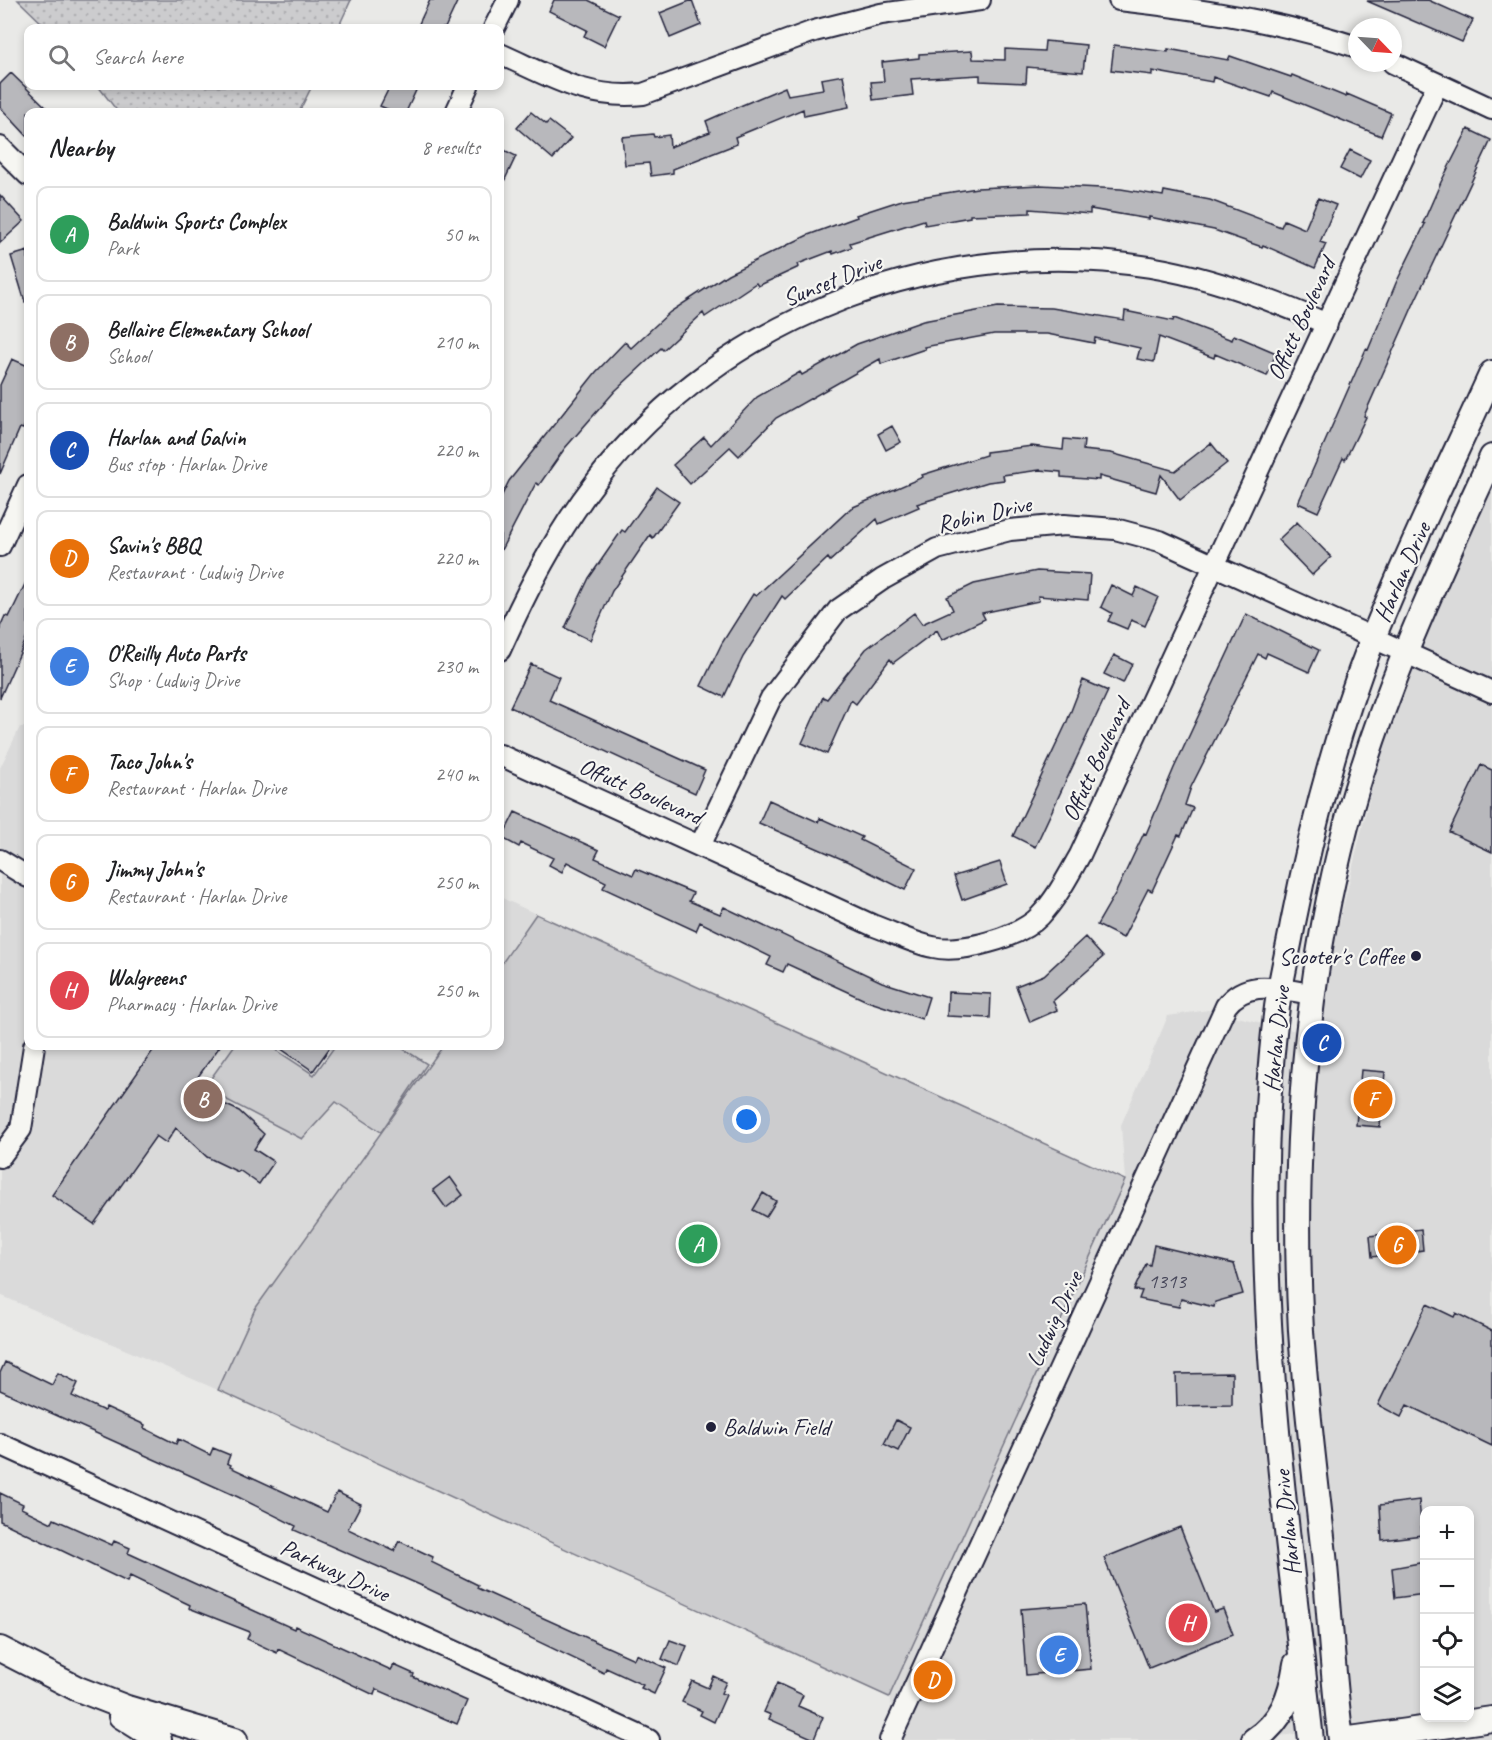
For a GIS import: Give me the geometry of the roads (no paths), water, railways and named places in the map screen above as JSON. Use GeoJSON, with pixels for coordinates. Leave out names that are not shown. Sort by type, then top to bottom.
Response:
{"type":"FeatureCollection","features":[{"type":"Feature","properties":{"kind":"main road","name":"Harlan Drive"},"geometry":{"type":"LineString","coordinates":[[1311,1740],[1282,1479],[1266,1224],[1269,1095],[1280,989],[1318,807],[1336,745],[1373,639],[1492,373]]}},
{"type":"Feature","properties":{"kind":"main road","name":"Harlan Drive"},"geometry":{"type":"LineString","coordinates":[[1342,1740],[1307,1413],[1299,1262],[1303,1081],[1313,994],[1346,826],[1379,722],[1404,653],[1492,457]]}},
{"type":"Feature","properties":{"kind":"main road"},"geometry":{"type":"LineString","coordinates":[[1254,1740],[1271,1727],[1288,1699],[1296,1664],[1298,1623]]}},
{"type":"Feature","properties":{"kind":"main road"},"geometry":{"type":"LineString","coordinates":[[0,1649],[78,1689],[184,1734],[235,1740]]}},
{"type":"Feature","properties":{"kind":"main road"},"geometry":{"type":"LineString","coordinates":[[78,1689],[159,1740]]}},
{"type":"Feature","properties":{"kind":"main road"},"geometry":{"type":"LineString","coordinates":[[1342,1740],[1492,1719]]}},
{"type":"Feature","properties":{"kind":"street"},"geometry":{"type":"LineString","coordinates":[[496,24],[508,0]]}},
{"type":"Feature","properties":{"kind":"street"},"geometry":{"type":"LineString","coordinates":[[504,56],[574,87],[613,97],[634,95],[662,89],[814,31],[881,14],[943,2],[980,0]]}},
{"type":"Feature","properties":{"kind":"street"},"geometry":{"type":"LineString","coordinates":[[1119,0],[1265,21],[1304,29],[1348,44]]}},
{"type":"Feature","properties":{"kind":"street"},"geometry":{"type":"LineString","coordinates":[[1402,68],[1492,109]]}},
{"type":"Feature","properties":{"kind":"street","name":"Offutt Boulevard"},"geometry":{"type":"LineString","coordinates":[[504,757],[872,925],[933,948],[972,948],[1007,935],[1038,918],[1061,888],[1080,855],[1216,566],[1437,85]]}},
{"type":"Feature","properties":{"kind":"street"},"geometry":{"type":"LineString","coordinates":[[458,108],[466,90]]}},
{"type":"Feature","properties":{"kind":"street"},"geometry":{"type":"LineString","coordinates":[[0,147],[24,172]]}},
{"type":"Feature","properties":{"kind":"street","name":"Sunset Drive"},"geometry":{"type":"LineString","coordinates":[[504,641],[523,599],[550,549],[598,478],[634,438],[684,392],[741,350],[807,315],[866,290],[916,275],[977,263],[1047,259],[1149,267],[1223,284],[1327,324]]}},
{"type":"Feature","properties":{"kind":"street"},"geometry":{"type":"LineString","coordinates":[[0,546],[24,494]]}},
{"type":"Feature","properties":{"kind":"street","name":"Robin Drive"},"geometry":{"type":"LineString","coordinates":[[700,846],[771,698],[838,610],[883,579],[938,549],[1010,530],[1064,525],[1126,532],[1160,541],[1492,692]]}},
{"type":"Feature","properties":{"kind":"street"},"geometry":{"type":"LineString","coordinates":[[0,860],[24,875]]}},
{"type":"Feature","properties":{"kind":"street","name":"Ludwig Drive"},"geometry":{"type":"LineString","coordinates":[[890,1740],[1226,1006],[1236,993],[1250,987],[1313,994]]}},
{"type":"Feature","properties":{"kind":"street"},"geometry":{"type":"LineString","coordinates":[[0,1157],[21,1129],[33,1050]]}},
{"type":"Feature","properties":{"kind":"street","name":"Parkway Drive"},"geometry":{"type":"LineString","coordinates":[[0,1444],[649,1740]]}},
{"type":"Feature","properties":{"kind":"place","name":"Scooter's Coffee"},"geometry":{"type":"Point","coordinates":[1416,956]}},
{"type":"Feature","properties":{"kind":"place","name":"Harlan and Galvin"},"geometry":{"type":"Point","coordinates":[1322,1043]}},
{"type":"Feature","properties":{"kind":"place","name":"Bellaire Elementary School"},"geometry":{"type":"Point","coordinates":[203,1099]}},
{"type":"Feature","properties":{"kind":"place","name":"Taco John's"},"geometry":{"type":"Point","coordinates":[1373,1099]}},
{"type":"Feature","properties":{"kind":"place","name":"Baldwin Sports Complex"},"geometry":{"type":"Point","coordinates":[698,1244]}},
{"type":"Feature","properties":{"kind":"place","name":"Jimmy John's"},"geometry":{"type":"Point","coordinates":[1397,1245]}},
{"type":"Feature","properties":{"kind":"place","name":"Baldwin Field"},"geometry":{"type":"Point","coordinates":[711,1427]}},
{"type":"Feature","properties":{"kind":"place","name":"Walgreens"},"geometry":{"type":"Point","coordinates":[1188,1623]}},
{"type":"Feature","properties":{"kind":"place","name":"O'Reilly Auto Parts"},"geometry":{"type":"Point","coordinates":[1059,1655]}},
{"type":"Feature","properties":{"kind":"place","name":"Savin's BBQ"},"geometry":{"type":"Point","coordinates":[933,1680]}}]}
